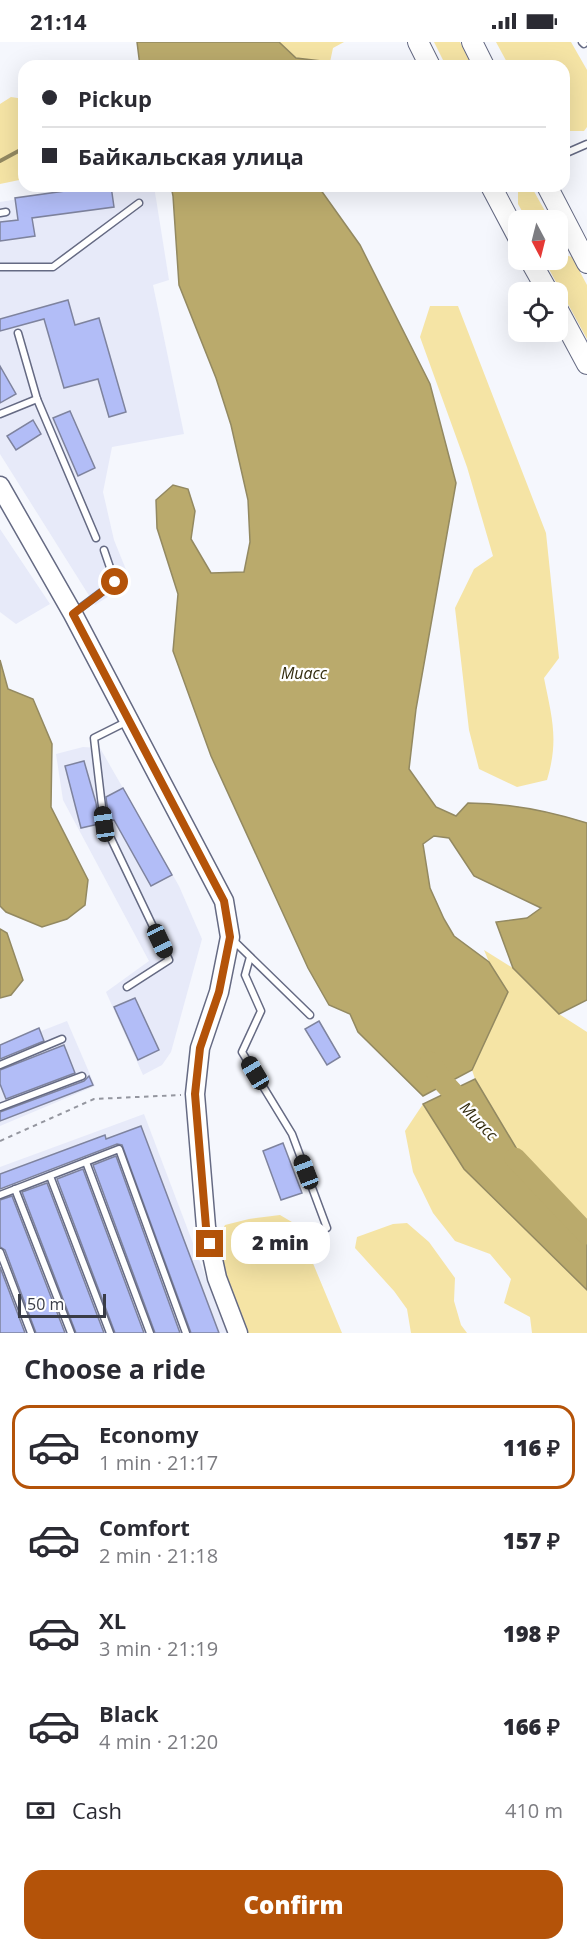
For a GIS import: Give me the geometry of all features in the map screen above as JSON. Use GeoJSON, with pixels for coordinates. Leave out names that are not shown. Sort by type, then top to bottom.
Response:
{"type":"FeatureCollection","features":[{"type":"Feature","properties":{"kind":"main road"},"geometry":{"type":"LineString","coordinates":[[418,42],[427,60]]}},
{"type":"Feature","properties":{"kind":"main road"},"geometry":{"type":"LineString","coordinates":[[472,42],[481,60]]}},
{"type":"Feature","properties":{"kind":"main road"},"geometry":{"type":"LineString","coordinates":[[496,192],[508,216]]}},
{"type":"Feature","properties":{"kind":"main road"},"geometry":{"type":"LineString","coordinates":[[549,192],[556,210]]}},
{"type":"Feature","properties":{"kind":"main road"},"geometry":{"type":"LineString","coordinates":[[568,244],[587,262]]}},
{"type":"Feature","properties":{"kind":"main road"},"geometry":{"type":"LineString","coordinates":[[568,329],[587,364]]}},
{"type":"Feature","properties":{"kind":"street"},"geometry":{"type":"LineString","coordinates":[[0,486],[73,614],[224,901],[230,937],[219,992],[200,1048],[195,1094],[206,1227],[217,1278],[238,1333]]}},
{"type":"Feature","properties":{"kind":"lane"},"geometry":{"type":"LineString","coordinates":[[570,151],[587,144]]}},
{"type":"Feature","properties":{"kind":"lane"},"geometry":{"type":"LineString","coordinates":[[0,267],[53,267],[139,203]]}},
{"type":"Feature","properties":{"kind":"lane"},"geometry":{"type":"LineString","coordinates":[[18,333],[37,399],[96,538]]}},
{"type":"Feature","properties":{"kind":"lane"},"geometry":{"type":"LineString","coordinates":[[0,414],[37,399]]}},
{"type":"Feature","properties":{"kind":"lane"},"geometry":{"type":"LineString","coordinates":[[73,614],[115,582],[104,550]]}},
{"type":"Feature","properties":{"kind":"lane"},"geometry":{"type":"LineString","coordinates":[[127,987],[169,960],[104,824],[94,738],[128,721]]}},
{"type":"Feature","properties":{"kind":"lane"},"geometry":{"type":"LineString","coordinates":[[230,937],[310,1015]]}},
{"type":"Feature","properties":{"kind":"lane"},"geometry":{"type":"LineString","coordinates":[[250,957],[245,975],[261,1011],[242,1052],[291,1134],[327,1228]]}},
{"type":"Feature","properties":{"kind":"lane"},"geometry":{"type":"LineString","coordinates":[[0,1065],[62,1039]]}},
{"type":"Feature","properties":{"kind":"lane"},"geometry":{"type":"LineString","coordinates":[[0,1106],[82,1076]]}},
{"type":"Feature","properties":{"kind":"lane"},"geometry":{"type":"LineString","coordinates":[[0,1195],[119,1149],[186,1333]]}},
{"type":"Feature","properties":{"kind":"lane"},"geometry":{"type":"LineString","coordinates":[[86,1162],[150,1333]]}},
{"type":"Feature","properties":{"kind":"lane"},"geometry":{"type":"LineString","coordinates":[[50,1176],[110,1333]]}},
{"type":"Feature","properties":{"kind":"lane"},"geometry":{"type":"LineString","coordinates":[[15,1189],[71,1333]]}},
{"type":"Feature","properties":{"kind":"lane"},"geometry":{"type":"LineString","coordinates":[[0,1252],[31,1333]]}},
{"type":"Feature","properties":{"kind":"path"},"geometry":{"type":"LineString","coordinates":[[0,1141],[94,1099],[195,1094]]}},
{"type":"Feature","properties":{"kind":"shaded area"},"geometry":{"type":"Polygon","coordinates":[[[279,42],[344,42],[333,48],[330,60],[296,58],[279,42]]]}},
{"type":"Feature","properties":{"kind":"shaded area"},"geometry":{"type":"Polygon","coordinates":[[[434,42],[460,42],[469,60],[443,60],[434,42]]]}},
{"type":"Feature","properties":{"kind":"shaded area"},"geometry":{"type":"Polygon","coordinates":[[[496,42],[571,42],[587,70],[587,127],[584,131],[570,131],[570,60],[506,60],[496,42]]]}},
{"type":"Feature","properties":{"kind":"shaded area"},"geometry":{"type":"Polygon","coordinates":[[[11,97],[18,98],[18,180],[0,184],[0,104],[11,97]]]}},
{"type":"Feature","properties":{"kind":"shaded area"},"geometry":{"type":"Polygon","coordinates":[[[62,192],[155,192],[169,280],[153,285],[184,434],[112,447],[103,492],[114,540],[131,582],[95,605],[0,454],[0,202],[62,192]]]}},
{"type":"Feature","properties":{"kind":"shaded area"},"geometry":{"type":"Polygon","coordinates":[[[518,192],[534,192],[544,210],[521,210],[518,204],[518,192]]]}},
{"type":"Feature","properties":{"kind":"shaded area"},"geometry":{"type":"Polygon","coordinates":[[[568,256],[572,257],[587,285],[587,339],[568,304],[568,282],[556,282],[549,270],[568,270],[568,256]]]}},
{"type":"Feature","properties":{"kind":"shaded area"},"geometry":{"type":"Polygon","coordinates":[[[430,306],[458,306],[546,533],[559,658],[544,678],[553,729],[553,753],[547,780],[517,787],[479,769],[469,730],[455,608],[474,569],[493,556],[467,467],[420,337],[430,306]]]}},
{"type":"Feature","properties":{"kind":"shaded area"},"geometry":{"type":"Polygon","coordinates":[[[0,529],[50,604],[16,624],[0,612],[0,529]]]}},
{"type":"Feature","properties":{"kind":"shaded area"},"geometry":{"type":"Polygon","coordinates":[[[83,747],[100,748],[179,886],[202,939],[171,1052],[162,1065],[143,1075],[106,992],[149,961],[63,800],[56,754],[83,747]]]}},
{"type":"Feature","properties":{"kind":"shaded area"},"geometry":{"type":"Polygon","coordinates":[[[484,950],[513,968],[559,1014],[587,1032],[587,1234],[543,1193],[475,1079],[472,1070],[507,992],[484,950]]]}},
{"type":"Feature","properties":{"kind":"shaded area"},"geometry":{"type":"Polygon","coordinates":[[[67,1021],[95,1086],[0,1126],[0,1047],[67,1021]]]}},
{"type":"Feature","properties":{"kind":"shaded area"},"geometry":{"type":"Polygon","coordinates":[[[423,1104],[464,1169],[587,1290],[587,1333],[532,1333],[530,1317],[504,1303],[511,1279],[490,1254],[455,1241],[433,1213],[413,1172],[405,1131],[423,1104]]]}},
{"type":"Feature","properties":{"kind":"shaded area"},"geometry":{"type":"Polygon","coordinates":[[[144,1114],[227,1333],[0,1333],[0,1167],[144,1114]]]}},
{"type":"Feature","properties":{"kind":"shaded area"},"geometry":{"type":"Polygon","coordinates":[[[280,1215],[297,1225],[342,1333],[248,1333],[233,1300],[220,1259],[219,1238],[225,1225],[280,1215]]]}},
{"type":"Feature","properties":{"kind":"shaded area"},"geometry":{"type":"Polygon","coordinates":[[[407,1223],[429,1242],[455,1278],[454,1301],[461,1325],[467,1333],[411,1333],[407,1309],[355,1248],[357,1237],[393,1224],[407,1223]]]}},
{"type":"Feature","properties":{"kind":"water"},"geometry":{"type":"Polygon","coordinates":[[[137,42],[279,42],[296,58],[313,60],[139,60],[137,42]]]}},
{"type":"Feature","properties":{"kind":"water","name":"Миасс"},"geometry":{"type":"Polygon","coordinates":[[[172,192],[322,192],[360,245],[430,384],[456,483],[416,709],[409,769],[436,807],[456,816],[468,803],[483,803],[528,808],[587,823],[587,1000],[559,1014],[513,968],[496,922],[527,918],[541,908],[474,876],[449,838],[434,836],[423,844],[430,888],[444,919],[454,936],[489,962],[508,992],[472,1070],[423,1096],[358,1032],[350,1014],[329,1005],[308,968],[211,756],[173,651],[178,594],[157,528],[156,500],[173,485],[188,489],[195,511],[191,539],[211,573],[244,572],[250,542],[248,500],[231,425],[216,378],[179,285],[172,192]]]}},
{"type":"Feature","properties":{"kind":"water"},"geometry":{"type":"Polygon","coordinates":[[[0,660],[8,689],[33,699],[52,744],[51,807],[88,880],[85,905],[67,919],[42,927],[6,912],[0,906],[0,660]]]}},
{"type":"Feature","properties":{"kind":"water"},"geometry":{"type":"Polygon","coordinates":[[[0,929],[7,933],[23,980],[11,995],[0,998],[0,929]]]}},
{"type":"Feature","properties":{"kind":"water"},"geometry":{"type":"Polygon","coordinates":[[[475,1079],[543,1193],[587,1234],[587,1290],[464,1169],[423,1104],[475,1079]]]}},
{"type":"Feature","properties":{"kind":"building"},"geometry":{"type":"Polygon","coordinates":[[[58,192],[112,192],[114,207],[32,218],[35,236],[0,241],[0,222],[18,220],[15,198],[58,192]]]}},
{"type":"Feature","properties":{"kind":"building"},"geometry":{"type":"Polygon","coordinates":[[[68,300],[75,325],[99,318],[126,412],[109,417],[98,379],[64,388],[44,319],[0,331],[0,319],[68,300]]]}},
{"type":"Feature","properties":{"kind":"building"},"geometry":{"type":"Polygon","coordinates":[[[0,366],[16,394],[0,403],[0,366]]]}},
{"type":"Feature","properties":{"kind":"building"},"geometry":{"type":"Polygon","coordinates":[[[70,411],[95,468],[78,476],[53,418],[70,411]]]}},
{"type":"Feature","properties":{"kind":"building"},"geometry":{"type":"Polygon","coordinates":[[[33,420],[41,434],[16,450],[7,436],[33,420]]]}},
{"type":"Feature","properties":{"kind":"building"},"geometry":{"type":"Polygon","coordinates":[[[84,761],[96,803],[99,824],[81,828],[65,766],[84,761]]]}},
{"type":"Feature","properties":{"kind":"building"},"geometry":{"type":"Polygon","coordinates":[[[123,788],[172,875],[151,886],[114,820],[109,821],[106,797],[123,788]]]}},
{"type":"Feature","properties":{"kind":"building"},"geometry":{"type":"Polygon","coordinates":[[[135,998],[159,1050],[138,1060],[114,1007],[135,998]]]}},
{"type":"Feature","properties":{"kind":"building"},"geometry":{"type":"Polygon","coordinates":[[[319,1021],[340,1057],[327,1065],[305,1029],[319,1021]]]}},
{"type":"Feature","properties":{"kind":"building"},"geometry":{"type":"Polygon","coordinates":[[[39,1028],[44,1041],[0,1059],[0,1045],[39,1028]]]}},
{"type":"Feature","properties":{"kind":"building"},"geometry":{"type":"Polygon","coordinates":[[[64,1045],[75,1073],[6,1099],[0,1084],[0,1070],[64,1045]]]}},
{"type":"Feature","properties":{"kind":"building"},"geometry":{"type":"Polygon","coordinates":[[[89,1076],[93,1085],[0,1121],[0,1112],[84,1081],[89,1076]]]}},
{"type":"Feature","properties":{"kind":"building"},"geometry":{"type":"Polygon","coordinates":[[[141,1126],[219,1333],[191,1333],[122,1145],[117,1144],[0,1189],[0,1174],[105,1135],[106,1139],[141,1126]]]}},
{"type":"Feature","properties":{"kind":"building"},"geometry":{"type":"Polygon","coordinates":[[[283,1143],[302,1193],[281,1200],[263,1151],[283,1143]]]}},
{"type":"Feature","properties":{"kind":"building"},"geometry":{"type":"Polygon","coordinates":[[[116,1156],[180,1333],[155,1333],[93,1165],[116,1156]]]}},
{"type":"Feature","properties":{"kind":"building"},"geometry":{"type":"Polygon","coordinates":[[[83,1169],[144,1333],[115,1333],[57,1179],[83,1169]]]}},
{"type":"Feature","properties":{"kind":"building"},"geometry":{"type":"Polygon","coordinates":[[[47,1183],[104,1333],[76,1333],[22,1192],[47,1183]]]}},
{"type":"Feature","properties":{"kind":"building"},"geometry":{"type":"Polygon","coordinates":[[[12,1196],[65,1333],[36,1333],[5,1250],[0,1247],[0,1200],[12,1196]]]}},
{"type":"Feature","properties":{"kind":"building"},"geometry":{"type":"Polygon","coordinates":[[[0,1267],[25,1333],[0,1333],[0,1267]]]}},
{"type":"Feature","properties":{"kind":"waterway"},"geometry":{"type":"LineString","coordinates":[[0,161],[18,151]]}},
{"type":"Feature","properties":{"kind":"waterway","name":"Миасс"},"geometry":{"type":"LineString","coordinates":[[430,1062],[445,1084],[471,1112]]}},
{"type":"Feature","properties":{"kind":"waterway","name":"Миасс"},"geometry":{"type":"LineString","coordinates":[[515,1158],[587,1234]]}},
{"type":"Feature","properties":{"kind":"route"},"geometry":{"type":"LineString","coordinates":[[115,582],[73,614],[224,901],[230,927],[219,992],[200,1048],[195,1094],[206,1227],[210,1244]]}}]}
